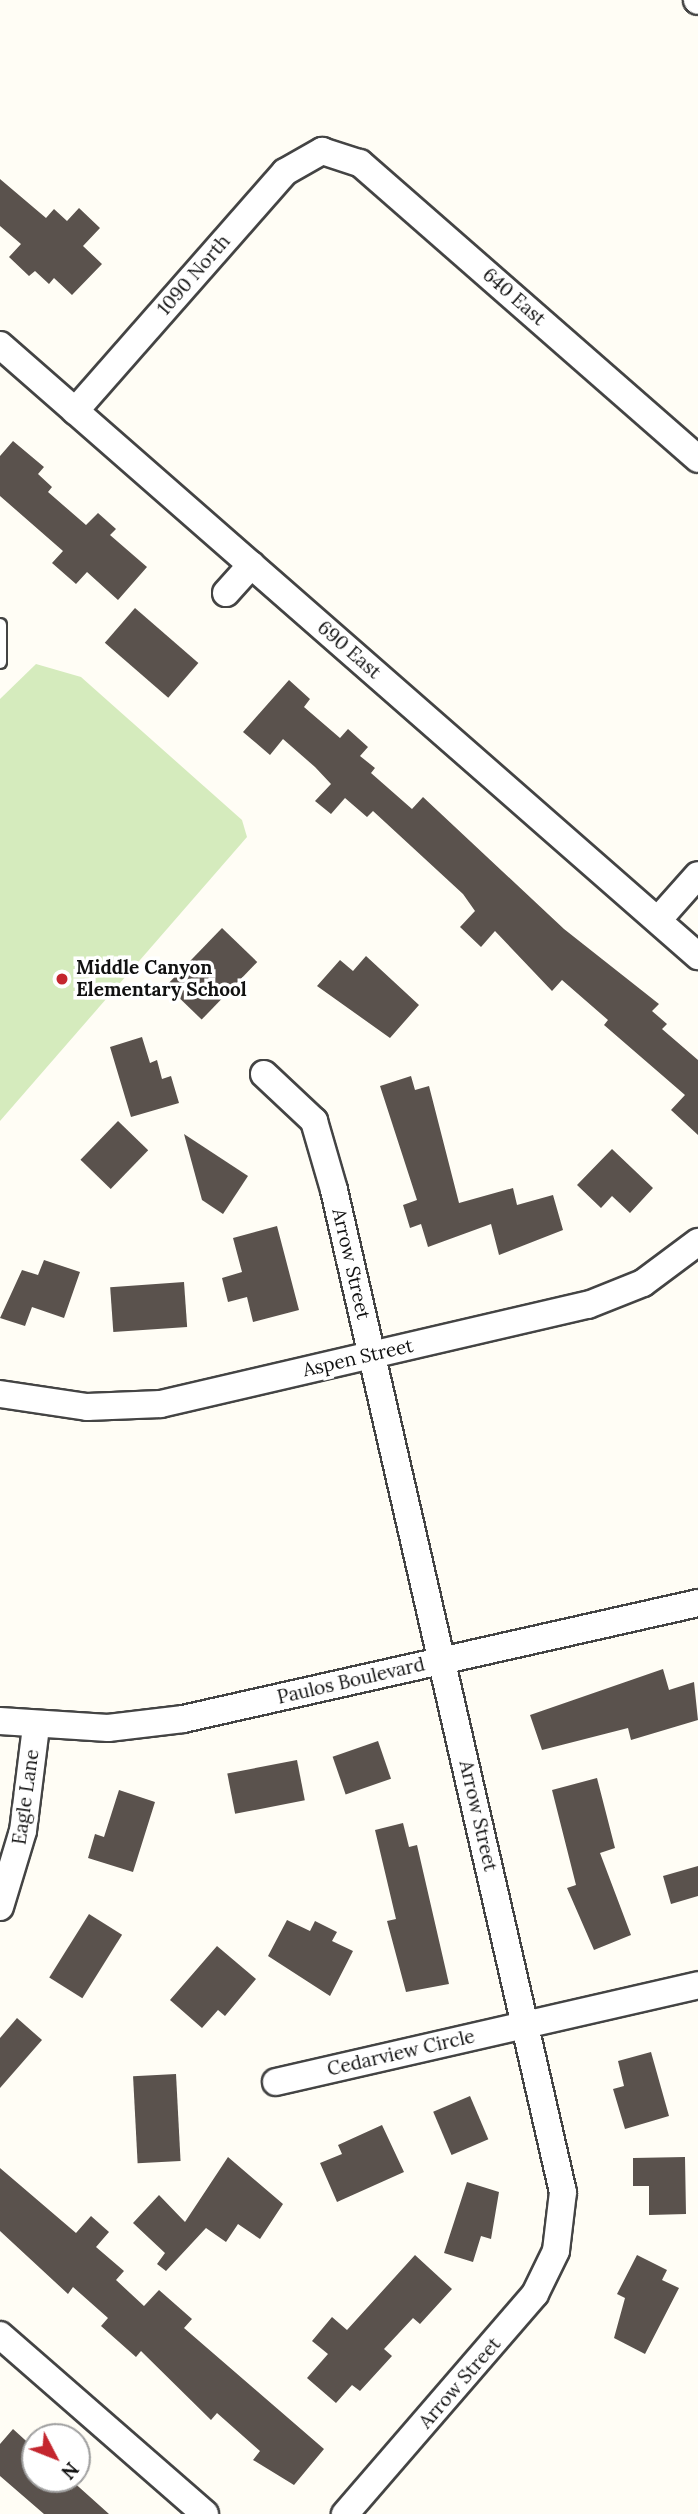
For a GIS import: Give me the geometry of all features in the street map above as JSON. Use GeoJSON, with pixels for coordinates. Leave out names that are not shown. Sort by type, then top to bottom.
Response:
{"type":"FeatureCollection","features":[{"type":"Feature","properties":{"kind":"street","name":"1090 North"},"geometry":{"type":"LineString","coordinates":[[75,411],[285,172],[322,151]]}},
{"type":"Feature","properties":{"kind":"street","name":"640 East"},"geometry":{"type":"LineString","coordinates":[[322,151],[360,163],[698,459]]}},
{"type":"Feature","properties":{"kind":"street","name":"690 East"},"geometry":{"type":"LineString","coordinates":[[0,345],[698,956]]}},
{"type":"Feature","properties":{"kind":"street"},"geometry":{"type":"LineString","coordinates":[[226,593],[251,565]]}},
{"type":"Feature","properties":{"kind":"street"},"geometry":{"type":"LineString","coordinates":[[657,920],[698,875]]}},
{"type":"Feature","properties":{"kind":"street","name":"Arrow Street"},"geometry":{"type":"LineString","coordinates":[[264,1074],[314,1121],[372,1355],[560,2172],[556,2251],[521,2313],[345,2514]]}},
{"type":"Feature","properties":{"kind":"street","name":"Aspen Street"},"geometry":{"type":"LineString","coordinates":[[0,1394],[88,1407],[161,1404],[588,1305],[643,1283],[698,1242]]}},
{"type":"Feature","properties":{"kind":"street","name":"Paulos Boulevard"},"geometry":{"type":"LineString","coordinates":[[0,1721],[36,1727],[183,1719],[698,1603]]}},
{"type":"Feature","properties":{"kind":"street","name":"Eagle Lane"},"geometry":{"type":"LineString","coordinates":[[0,1907],[23,1830],[36,1727]]}},
{"type":"Feature","properties":{"kind":"street","name":"Cedarview Circle"},"geometry":{"type":"LineString","coordinates":[[276,2082],[698,1985]]}},
{"type":"Feature","properties":{"kind":"street"},"geometry":{"type":"LineString","coordinates":[[0,2335],[205,2514]]}},
{"type":"Feature","properties":{"kind":"lane"},"geometry":{"type":"LineString","coordinates":[[0,625],[0,662]]}},
{"type":"Feature","properties":{"kind":"green space","name":"Middle Canyon Elementary School"},"geometry":{"type":"Polygon","coordinates":[[[36,664],[81,677],[242,820],[247,837],[0,1121],[0,699],[36,664]]]}},
{"type":"Feature","properties":{"kind":"building"},"geometry":{"type":"Polygon","coordinates":[[[0,179],[46,218],[54,209],[67,221],[79,208],[100,228],[83,246],[102,264],[72,295],[54,278],[49,284],[35,271],[29,276],[9,257],[21,244],[0,226],[0,179]]]}},
{"type":"Feature","properties":{"kind":"building"},"geometry":{"type":"Polygon","coordinates":[[[13,441],[44,467],[38,474],[52,487],[48,492],[86,525],[98,513],[116,529],[110,535],[147,567],[118,600],[87,572],[76,584],[52,563],[63,551],[0,496],[0,456],[13,441]]]}},
{"type":"Feature","properties":{"kind":"building"},"geometry":{"type":"Polygon","coordinates":[[[135,608],[198,663],[168,698],[105,643],[135,608]]]}},
{"type":"Feature","properties":{"kind":"building"},"geometry":{"type":"Polygon","coordinates":[[[289,680],[310,699],[304,707],[340,738],[348,729],[368,747],[360,756],[375,768],[371,773],[412,809],[423,797],[564,929],[659,1004],[652,1011],[667,1024],[662,1029],[698,1060],[698,1135],[671,1110],[685,1095],[604,1025],[608,1020],[562,980],[552,991],[495,931],[481,947],[460,927],[475,911],[463,894],[373,811],[367,817],[345,798],[331,814],[315,801],[331,784],[315,767],[283,739],[270,755],[243,732],[289,680]]]}},
{"type":"Feature","properties":{"kind":"building"},"geometry":{"type":"Polygon","coordinates":[[[222,928],[257,962],[202,1020],[166,986],[222,928]]]}},
{"type":"Feature","properties":{"kind":"building"},"geometry":{"type":"Polygon","coordinates":[[[366,956],[419,1005],[390,1038],[317,986],[340,960],[353,971],[366,956]]]}},
{"type":"Feature","properties":{"kind":"building"},"geometry":{"type":"Polygon","coordinates":[[[142,1037],[150,1063],[157,1060],[162,1079],[171,1076],[179,1103],[131,1117],[110,1047],[142,1037]]]}},
{"type":"Feature","properties":{"kind":"building"},"geometry":{"type":"Polygon","coordinates":[[[411,1076],[415,1090],[429,1086],[459,1203],[513,1188],[517,1205],[553,1195],[563,1230],[499,1255],[491,1224],[428,1247],[421,1224],[410,1228],[403,1205],[417,1200],[380,1086],[411,1076]]]}},
{"type":"Feature","properties":{"kind":"building"},"geometry":{"type":"Polygon","coordinates":[[[118,1121],[148,1150],[111,1189],[80,1160],[118,1121]]]}},
{"type":"Feature","properties":{"kind":"building"},"geometry":{"type":"Polygon","coordinates":[[[184,1134],[248,1176],[223,1214],[202,1200],[184,1134]]]}},
{"type":"Feature","properties":{"kind":"building"},"geometry":{"type":"Polygon","coordinates":[[[612,1149],[653,1188],[630,1213],[612,1196],[601,1208],[577,1185],[612,1149]]]}},
{"type":"Feature","properties":{"kind":"building"},"geometry":{"type":"Polygon","coordinates":[[[277,1226],[299,1310],[253,1322],[247,1297],[228,1302],[222,1278],[242,1272],[233,1238],[277,1226]]]}},
{"type":"Feature","properties":{"kind":"building"},"geometry":{"type":"Polygon","coordinates":[[[44,1260],[80,1272],[64,1318],[32,1307],[25,1326],[0,1318],[22,1270],[38,1275],[44,1260]]]}},
{"type":"Feature","properties":{"kind":"building"},"geometry":{"type":"Polygon","coordinates":[[[184,1282],[187,1327],[113,1332],[110,1287],[184,1282]]]}},
{"type":"Feature","properties":{"kind":"building"},"geometry":{"type":"Polygon","coordinates":[[[663,1669],[669,1690],[694,1682],[698,1720],[631,1740],[628,1728],[542,1750],[530,1715],[663,1669]]]}},
{"type":"Feature","properties":{"kind":"building"},"geometry":{"type":"Polygon","coordinates":[[[378,1741],[391,1779],[346,1794],[333,1757],[378,1741]]]}},
{"type":"Feature","properties":{"kind":"building"},"geometry":{"type":"Polygon","coordinates":[[[297,1760],[305,1800],[235,1814],[227,1774],[297,1760]]]}},
{"type":"Feature","properties":{"kind":"building"},"geometry":{"type":"Polygon","coordinates":[[[597,1778],[615,1848],[600,1853],[631,1935],[594,1950],[567,1888],[576,1885],[552,1790],[597,1778]]]}},
{"type":"Feature","properties":{"kind":"building"},"geometry":{"type":"Polygon","coordinates":[[[119,1790],[155,1802],[133,1872],[88,1858],[95,1834],[104,1837],[119,1790]]]}},
{"type":"Feature","properties":{"kind":"building"},"geometry":{"type":"Polygon","coordinates":[[[403,1823],[409,1847],[417,1845],[449,1984],[406,1992],[387,1921],[396,1919],[375,1830],[403,1823]]]}},
{"type":"Feature","properties":{"kind":"building"},"geometry":{"type":"Polygon","coordinates":[[[698,1866],[698,1896],[671,1904],[663,1876],[698,1866]]]}},
{"type":"Feature","properties":{"kind":"building"},"geometry":{"type":"Polygon","coordinates":[[[89,1914],[122,1935],[82,1998],[49,1978],[89,1914]]]}},
{"type":"Feature","properties":{"kind":"building"},"geometry":{"type":"Polygon","coordinates":[[[287,1920],[310,1931],[315,1921],[337,1932],[332,1941],[353,1951],[330,1996],[268,1956],[287,1920]]]}},
{"type":"Feature","properties":{"kind":"building"},"geometry":{"type":"Polygon","coordinates":[[[217,1946],[256,1979],[225,2016],[218,2010],[202,2028],[170,2000],[217,1946]]]}},
{"type":"Feature","properties":{"kind":"building"},"geometry":{"type":"Polygon","coordinates":[[[17,2018],[42,2040],[0,2088],[0,2038],[17,2018]]]}},
{"type":"Feature","properties":{"kind":"building"},"geometry":{"type":"Polygon","coordinates":[[[651,2052],[669,2116],[625,2129],[613,2089],[624,2086],[618,2061],[651,2052]]]}},
{"type":"Feature","properties":{"kind":"building"},"geometry":{"type":"Polygon","coordinates":[[[176,2074],[181,2161],[138,2163],[133,2076],[176,2074]]]}},
{"type":"Feature","properties":{"kind":"building"},"geometry":{"type":"Polygon","coordinates":[[[470,2096],[488,2139],[452,2155],[433,2112],[470,2096]]]}},
{"type":"Feature","properties":{"kind":"building"},"geometry":{"type":"Polygon","coordinates":[[[382,2125],[404,2172],[337,2202],[320,2163],[342,2154],[338,2145],[382,2125]]]}},
{"type":"Feature","properties":{"kind":"building"},"geometry":{"type":"Polygon","coordinates":[[[228,2157],[283,2204],[260,2239],[238,2224],[226,2242],[206,2228],[166,2271],[157,2264],[165,2253],[133,2223],[159,2195],[185,2222],[228,2157]]]}},
{"type":"Feature","properties":{"kind":"building"},"geometry":{"type":"Polygon","coordinates":[[[685,2157],[686,2214],[649,2215],[649,2186],[633,2186],[633,2158],[685,2157]]]}},
{"type":"Feature","properties":{"kind":"building"},"geometry":{"type":"Polygon","coordinates":[[[0,2168],[76,2233],[91,2216],[109,2232],[96,2247],[124,2271],[116,2280],[144,2306],[159,2290],[192,2319],[184,2328],[324,2449],[294,2485],[253,2460],[260,2451],[217,2413],[211,2420],[141,2351],[136,2357],[101,2326],[108,2318],[73,2287],[68,2294],[0,2231],[0,2168]]]}},
{"type":"Feature","properties":{"kind":"building"},"geometry":{"type":"Polygon","coordinates":[[[467,2182],[499,2192],[491,2239],[481,2236],[473,2262],[444,2253],[467,2182]]]}},
{"type":"Feature","properties":{"kind":"building"},"geometry":{"type":"Polygon","coordinates":[[[415,2255],[452,2289],[420,2324],[413,2318],[384,2349],[392,2356],[360,2391],[352,2385],[336,2403],[307,2378],[328,2354],[312,2341],[332,2317],[347,2330],[415,2255]]]}},
{"type":"Feature","properties":{"kind":"building"},"geometry":{"type":"Polygon","coordinates":[[[637,2255],[667,2270],[662,2280],[679,2288],[645,2354],[614,2338],[625,2298],[617,2294],[637,2255]]]}},
{"type":"Feature","properties":{"kind":"building"},"geometry":{"type":"Polygon","coordinates":[[[13,2429],[21,2436],[21,2493],[86,2493],[109,2514],[44,2514],[0,2476],[0,2444],[13,2429]]]}},
{"type":"Feature","properties":{"kind":"place","name":"Middle Canyon Elementary School"},"geometry":{"type":"Point","coordinates":[62,979]}}]}
